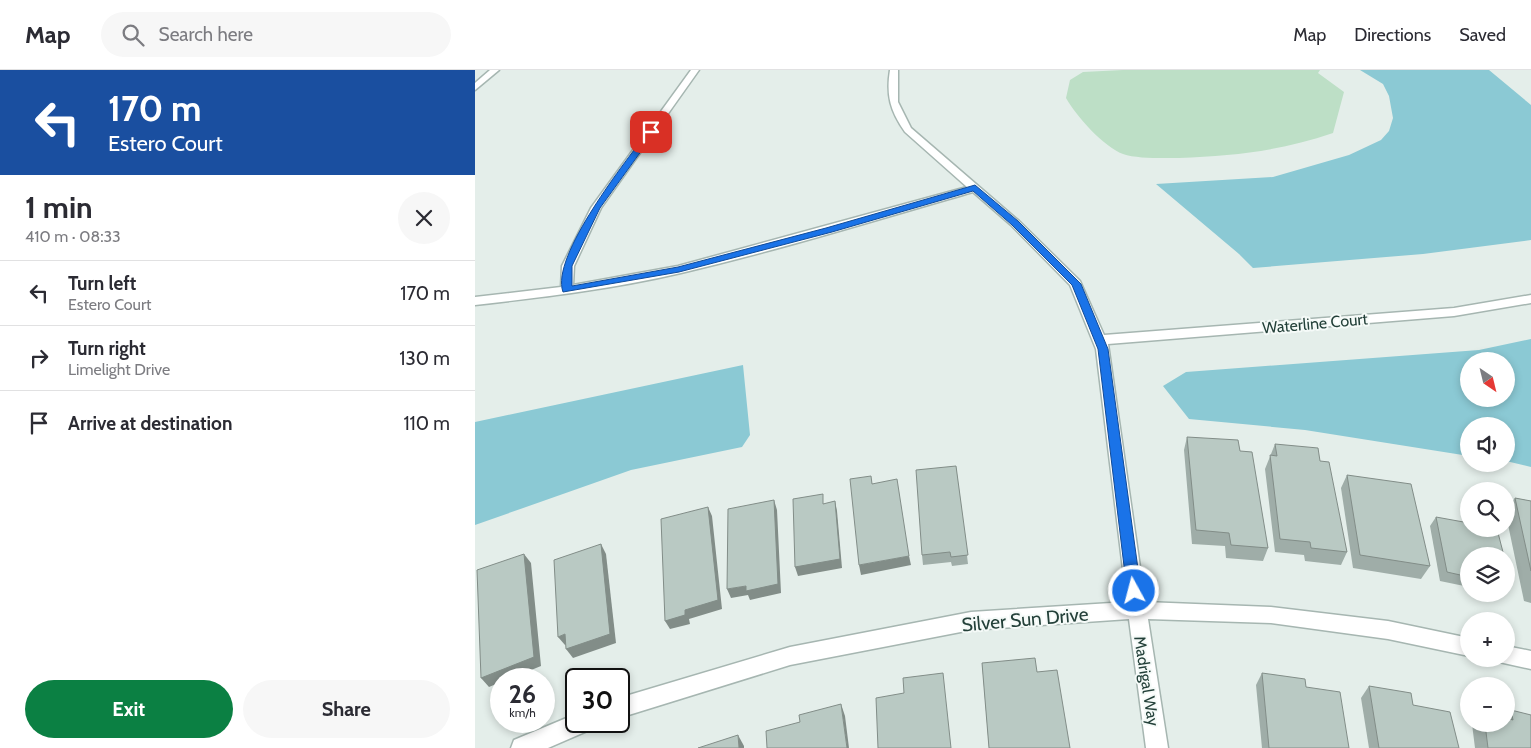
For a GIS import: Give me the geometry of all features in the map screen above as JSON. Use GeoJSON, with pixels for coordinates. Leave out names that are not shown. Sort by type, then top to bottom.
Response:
{"type":"FeatureCollection","features":[{"type":"Feature","properties":{"kind":"street"},"geometry":{"type":"LineString","coordinates":[[475,87],[495,70]]}},
{"type":"Feature","properties":{"kind":"street"},"geometry":{"type":"LineString","coordinates":[[567,290],[568,266],[596,208],[695,70]]}},
{"type":"Feature","properties":{"kind":"street","name":"Madrigal Way"},"geometry":{"type":"LineString","coordinates":[[895,70],[891,90],[897,115],[908,130],[1015,223],[1077,284],[1103,349],[1157,748]]}},
{"type":"Feature","properties":{"kind":"street"},"geometry":{"type":"LineString","coordinates":[[475,301],[567,290],[679,270],[975,188]]}},
{"type":"Feature","properties":{"kind":"street","name":"Waterline Court"},"geometry":{"type":"LineString","coordinates":[[1099,340],[1454,312],[1531,299]]}},
{"type":"Feature","properties":{"kind":"street","name":"Silver Sun Drive"},"geometry":{"type":"LineString","coordinates":[[630,705],[790,656],[971,621],[1137,610],[1271,615],[1388,630],[1460,645]]}},
{"type":"Feature","properties":{"kind":"street"},"geometry":{"type":"LineString","coordinates":[[1515,657],[1531,660]]}},
{"type":"Feature","properties":{"kind":"street"},"geometry":{"type":"LineString","coordinates":[[522,748],[565,730]]}},
{"type":"Feature","properties":{"kind":"green space"},"geometry":{"type":"Polygon","coordinates":[[[1123,70],[1320,70],[1318,73],[1344,92],[1333,133],[1276,148],[1238,154],[1179,158],[1136,157],[1123,154],[1107,145],[1083,122],[1066,98],[1070,80],[1083,72],[1123,70]]]}},
{"type":"Feature","properties":{"kind":"water"},"geometry":{"type":"Polygon","coordinates":[[[1360,70],[1489,70],[1531,105],[1531,240],[1423,254],[1253,268],[1156,184],[1273,177],[1349,155],[1381,140],[1389,131],[1393,118],[1389,96],[1383,84],[1360,70]]]}},
{"type":"Feature","properties":{"kind":"water"},"geometry":{"type":"Polygon","coordinates":[[[1531,339],[1531,467],[1515,463],[1515,417],[1460,417],[1460,455],[1305,430],[1189,419],[1163,386],[1186,372],[1479,350],[1531,339]]]}},
{"type":"Feature","properties":{"kind":"water"},"geometry":{"type":"Polygon","coordinates":[[[743,365],[750,435],[742,447],[631,470],[475,525],[475,422],[743,365]]]}},
{"type":"Feature","properties":{"kind":"building"},"geometry":{"type":"Polygon","coordinates":[[[1187,437],[1238,440],[1240,451],[1252,452],[1268,548],[1231,545],[1229,533],[1196,530],[1187,437]]]}},
{"type":"Feature","properties":{"kind":"building"},"geometry":{"type":"Polygon","coordinates":[[[1275,444],[1318,448],[1320,461],[1329,462],[1347,552],[1311,548],[1310,542],[1280,539],[1270,455],[1277,456],[1275,444]]]}},
{"type":"Feature","properties":{"kind":"building"},"geometry":{"type":"Polygon","coordinates":[[[956,466],[968,555],[951,557],[950,552],[922,555],[916,470],[956,466]]]}},
{"type":"Feature","properties":{"kind":"building"},"geometry":{"type":"Polygon","coordinates":[[[1347,475],[1411,484],[1430,566],[1360,555],[1347,475]]]}},
{"type":"Feature","properties":{"kind":"building"},"geometry":{"type":"Polygon","coordinates":[[[871,476],[872,484],[897,479],[909,556],[859,565],[850,479],[871,476]]]}},
{"type":"Feature","properties":{"kind":"building"},"geometry":{"type":"Polygon","coordinates":[[[823,494],[823,504],[835,501],[840,559],[795,567],[793,499],[823,494]]]}},
{"type":"Feature","properties":{"kind":"building"},"geometry":{"type":"Polygon","coordinates":[[[1515,498],[1531,501],[1531,571],[1515,498]]]}},
{"type":"Feature","properties":{"kind":"building"},"geometry":{"type":"Polygon","coordinates":[[[774,500],[778,584],[746,591],[746,586],[727,589],[728,509],[774,500]]]}},
{"type":"Feature","properties":{"kind":"building"},"geometry":{"type":"Polygon","coordinates":[[[708,507],[718,600],[685,610],[685,615],[665,621],[661,519],[708,507]]]}},
{"type":"Feature","properties":{"kind":"building"},"geometry":{"type":"Polygon","coordinates":[[[1436,517],[1460,521],[1460,537],[1499,537],[1502,547],[1460,547],[1460,575],[1447,572],[1436,517]]]}},
{"type":"Feature","properties":{"kind":"building"},"geometry":{"type":"Polygon","coordinates":[[[601,544],[610,634],[566,649],[565,634],[558,637],[554,560],[601,544]]]}},
{"type":"Feature","properties":{"kind":"building"},"geometry":{"type":"Polygon","coordinates":[[[524,554],[534,657],[506,668],[490,668],[490,674],[481,678],[477,570],[524,554]]]}},
{"type":"Feature","properties":{"kind":"building"},"geometry":{"type":"Polygon","coordinates":[[[1035,658],[1037,672],[1057,670],[1070,748],[989,748],[982,663],[1035,658]]]}},
{"type":"Feature","properties":{"kind":"building"},"geometry":{"type":"Polygon","coordinates":[[[943,673],[951,748],[878,748],[876,698],[904,693],[903,678],[943,673]]]}},
{"type":"Feature","properties":{"kind":"building"},"geometry":{"type":"Polygon","coordinates":[[[1262,673],[1305,679],[1306,687],[1340,692],[1349,748],[1269,748],[1262,673]]]}},
{"type":"Feature","properties":{"kind":"building"},"geometry":{"type":"Polygon","coordinates":[[[1369,686],[1411,693],[1413,705],[1450,712],[1459,748],[1379,748],[1369,686]]]}},
{"type":"Feature","properties":{"kind":"building"},"geometry":{"type":"Polygon","coordinates":[[[841,704],[847,748],[767,748],[766,731],[800,722],[799,715],[841,704]]]}},
{"type":"Feature","properties":{"kind":"building"},"geometry":{"type":"Polygon","coordinates":[[[1515,711],[1531,715],[1531,748],[1488,748],[1486,732],[1515,732],[1515,711]]]}},
{"type":"Feature","properties":{"kind":"building"},"geometry":{"type":"Polygon","coordinates":[[[738,735],[739,748],[698,748],[738,735]]]}},
{"type":"Feature","properties":{"kind":"route"},"geometry":{"type":"LineString","coordinates":[[651,132],[596,208],[568,266],[567,290],[679,270],[975,188],[1015,223],[1077,284],[1103,349],[1134,591]]}}]}
